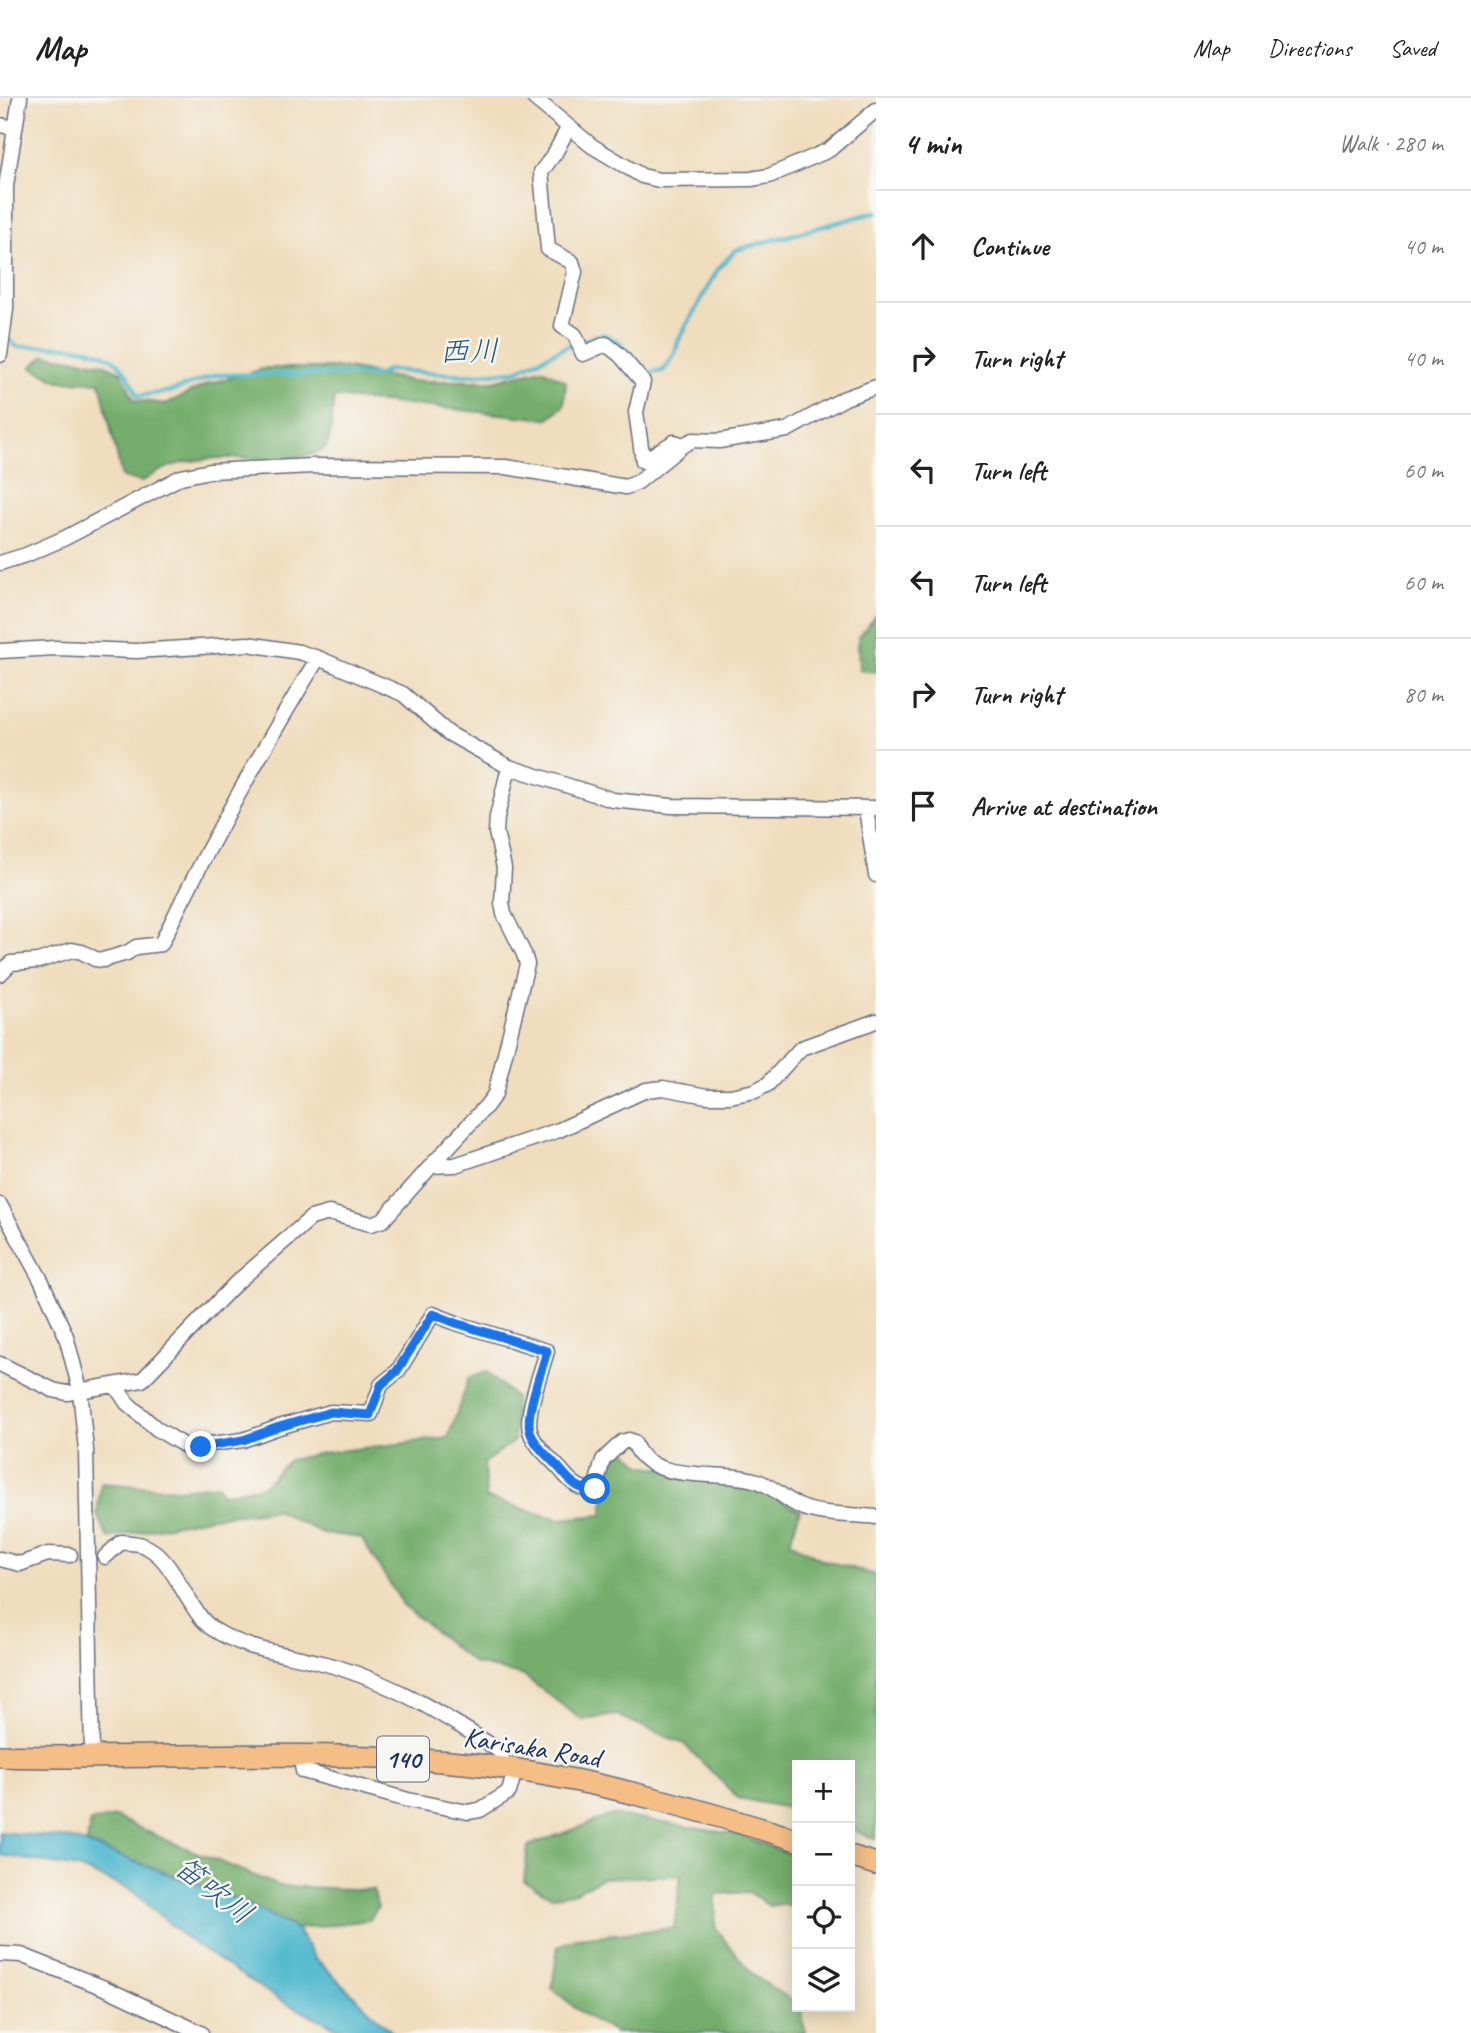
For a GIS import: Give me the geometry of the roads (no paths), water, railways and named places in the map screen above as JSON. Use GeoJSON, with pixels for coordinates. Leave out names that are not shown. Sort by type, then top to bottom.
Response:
{"type":"FeatureCollection","features":[{"type":"Feature","properties":{"kind":"highway","name":"Karisaka Road"},"geometry":{"type":"LineString","coordinates":[[0,1756],[300,1755],[416,1760],[510,1769],[557,1776],[666,1800],[792,1838]]}},
{"type":"Feature","properties":{"kind":"highway"},"geometry":{"type":"LineString","coordinates":[[855,1858],[876,1864]]}},
{"type":"Feature","properties":{"kind":"street"},"geometry":{"type":"LineString","coordinates":[[0,355],[6,309],[7,126],[20,98]]}},
{"type":"Feature","properties":{"kind":"street"},"geometry":{"type":"LineString","coordinates":[[534,98],[592,146],[642,176],[659,180],[751,179],[769,176],[828,150],[876,110]]}},
{"type":"Feature","properties":{"kind":"street"},"geometry":{"type":"LineString","coordinates":[[568,128],[541,172],[548,249],[572,262],[575,272],[562,326],[575,335],[583,354],[606,344],[620,355],[643,382],[636,412],[643,461],[674,442],[683,445]]}},
{"type":"Feature","properties":{"kind":"street"},"geometry":{"type":"LineString","coordinates":[[0,563],[65,538],[181,477],[210,471],[313,466],[506,467],[626,487],[638,482],[693,440],[719,441],[787,430],[845,398],[876,387]]}},
{"type":"Feature","properties":{"kind":"street"},"geometry":{"type":"LineString","coordinates":[[0,651],[56,648],[136,651],[248,644],[299,652],[403,694],[448,733],[509,767],[613,800],[671,806],[871,808],[876,875]]}},
{"type":"Feature","properties":{"kind":"street"},"geometry":{"type":"LineString","coordinates":[[0,974],[11,963],[38,961],[72,950],[103,960],[127,953],[136,947],[162,944],[189,885],[265,745],[318,658]]}},
{"type":"Feature","properties":{"kind":"street"},"geometry":{"type":"LineString","coordinates":[[0,1364],[53,1390],[67,1393],[142,1380],[235,1284],[311,1217],[329,1213],[371,1224],[383,1220],[487,1105],[495,1094],[506,1040],[526,971],[524,954],[502,903],[504,868],[496,832],[509,767]]}},
{"type":"Feature","properties":{"kind":"street"},"geometry":{"type":"LineString","coordinates":[[431,1166],[454,1166],[559,1130],[646,1090],[663,1088],[707,1096],[730,1096],[755,1091],[768,1084],[801,1048],[876,1021]]}},
{"type":"Feature","properties":{"kind":"street"},"geometry":{"type":"LineString","coordinates":[[0,1205],[42,1282],[66,1336],[80,1390],[86,1450],[92,1756]]}},
{"type":"Feature","properties":{"kind":"street"},"geometry":{"type":"LineString","coordinates":[[115,1385],[127,1403],[157,1429],[187,1447],[243,1440],[331,1412],[370,1415],[381,1385],[397,1371],[433,1314],[547,1351],[531,1409],[529,1429],[535,1440],[573,1484],[589,1490],[595,1489],[603,1460],[622,1442],[629,1440],[634,1442],[636,1450],[649,1464],[699,1476],[735,1476],[760,1482],[803,1508],[876,1517]]}},
{"type":"Feature","properties":{"kind":"street"},"geometry":{"type":"LineString","coordinates":[[105,1558],[121,1542],[143,1545],[158,1556],[177,1579],[201,1620],[214,1630],[254,1648],[338,1667],[397,1689],[423,1702],[500,1751],[510,1769],[509,1792],[480,1810],[468,1812],[408,1800],[303,1771],[300,1755]]}},
{"type":"Feature","properties":{"kind":"street"},"geometry":{"type":"LineString","coordinates":[[0,1559],[20,1564],[48,1554],[70,1555]]}},
{"type":"Feature","properties":{"kind":"street"},"geometry":{"type":"LineString","coordinates":[[0,1954],[20,1955],[94,1984],[201,2033]]}},
{"type":"Feature","properties":{"kind":"water"},"geometry":{"type":"Polygon","coordinates":[[[0,1832],[73,1839],[239,1900],[297,1929],[314,1957],[393,2033],[348,2033],[283,2002],[189,1941],[131,1890],[78,1868],[0,1855],[0,1832]]]}},
{"type":"Feature","properties":{"kind":"waterway","name":"西川"},"geometry":{"type":"LineString","coordinates":[[7,338],[17,347],[76,347],[104,354],[116,361],[125,372],[138,396],[172,391],[216,375],[379,375],[387,370],[467,375],[516,371],[569,345],[603,334],[619,341],[645,373],[663,371],[718,269],[736,250],[876,212]]}},
{"type":"Feature","properties":{"kind":"water label","name":"笛吹川"},"geometry":{"type":"Point","coordinates":[214,1890]}}]}
